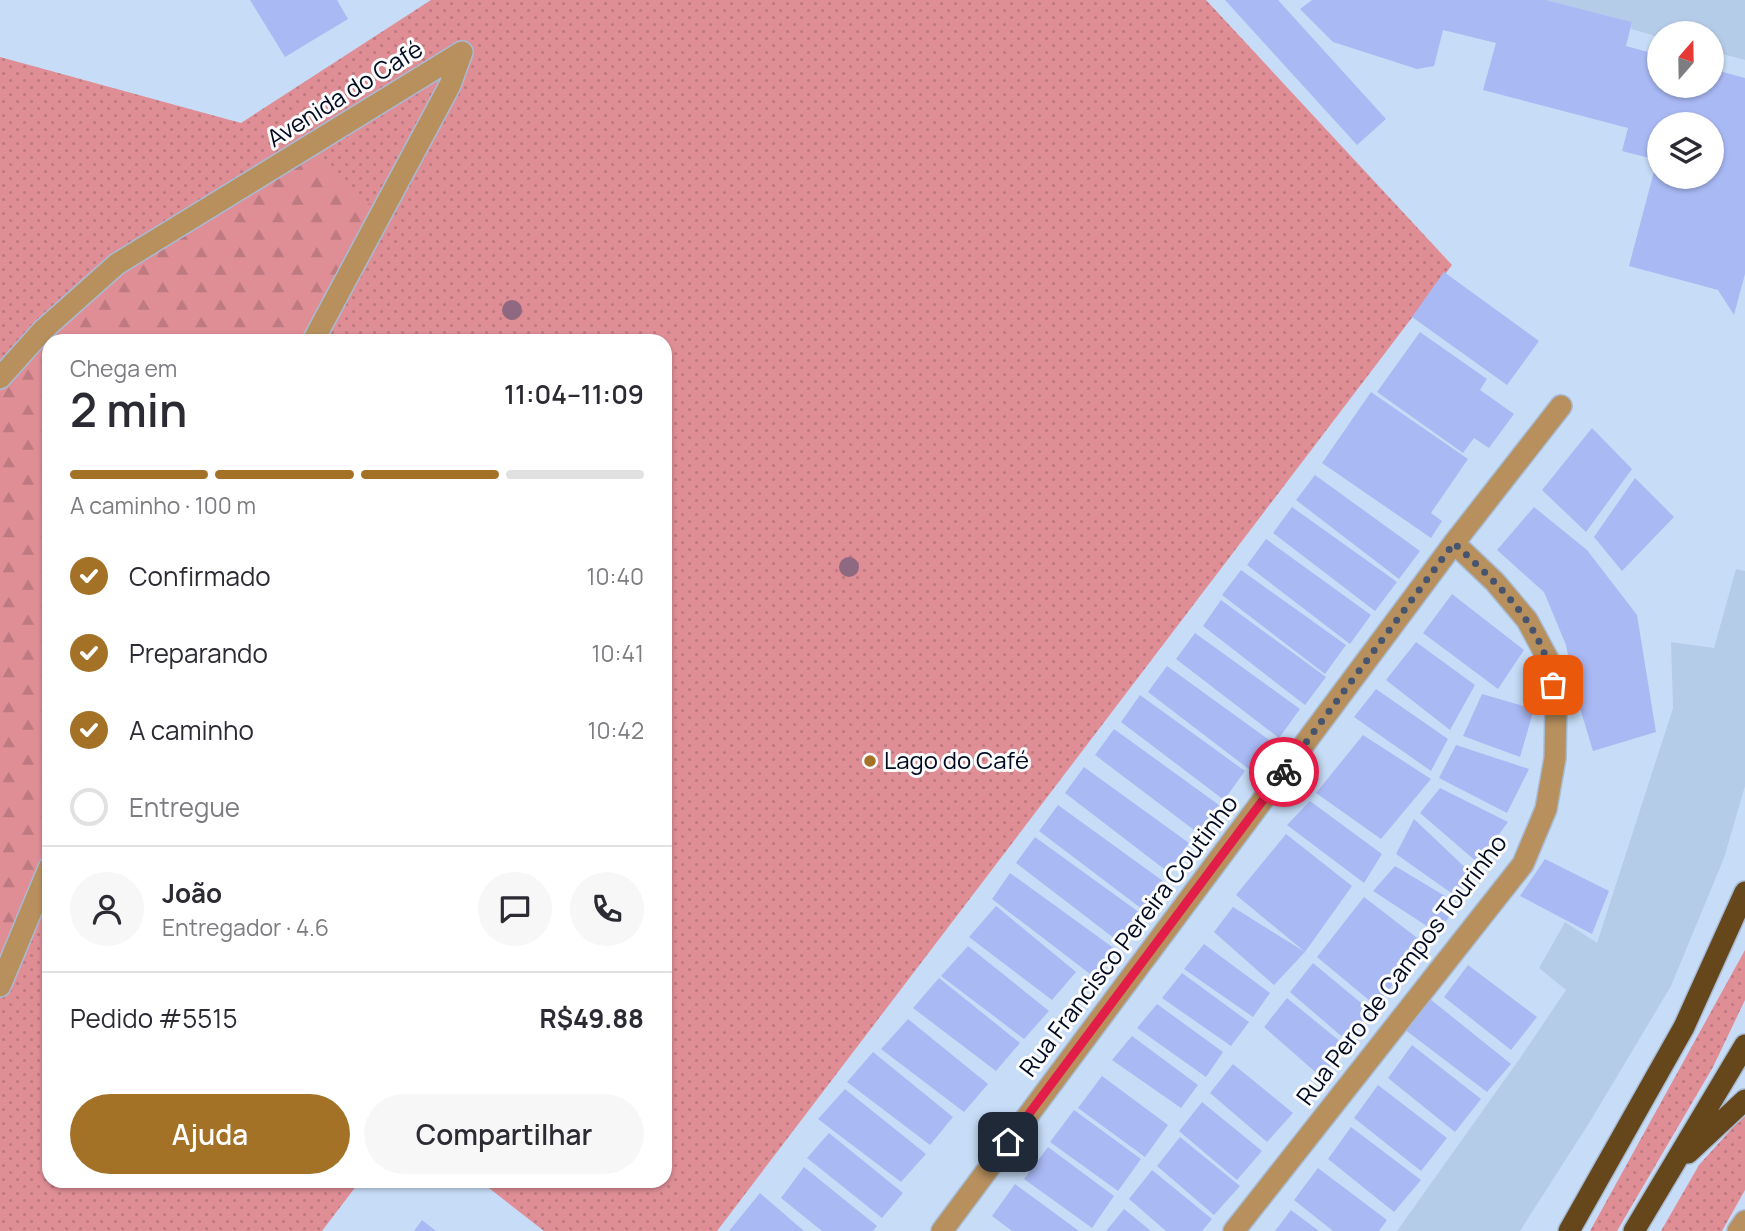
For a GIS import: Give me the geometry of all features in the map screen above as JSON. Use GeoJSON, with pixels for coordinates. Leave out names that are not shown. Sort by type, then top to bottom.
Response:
{"type":"FeatureCollection","features":[{"type":"Feature","properties":{"kind":"highway"},"geometry":{"type":"LineString","coordinates":[[1569,1231],[1684,1027],[1745,892]]}},
{"type":"Feature","properties":{"kind":"highway"},"geometry":{"type":"LineString","coordinates":[[1633,1231],[1745,1045]]}},
{"type":"Feature","properties":{"kind":"highway"},"geometry":{"type":"LineString","coordinates":[[1669,1171],[1745,1100]]}},
{"type":"Feature","properties":{"kind":"street","name":"Avenida do Café"},"geometry":{"type":"LineString","coordinates":[[0,378],[43,330],[117,264],[462,52],[450,85],[317,334]]}},
{"type":"Feature","properties":{"kind":"street","name":"Rua Francisco Pereira Coutinho"},"geometry":{"type":"LineString","coordinates":[[942,1231],[1454,543],[1561,406]]}},
{"type":"Feature","properties":{"kind":"street","name":"Rua Pero de Campos Tourinho"},"geometry":{"type":"LineString","coordinates":[[1234,1231],[1523,864],[1546,809],[1555,758],[1556,706],[1550,663],[1527,620],[1495,582],[1454,543]]}},
{"type":"Feature","properties":{"kind":"street"},"geometry":{"type":"LineString","coordinates":[[0,986],[42,885]]}},
{"type":"Feature","properties":{"kind":"street"},"geometry":{"type":"LineString","coordinates":[[1738,1231],[1745,1221]]}},
{"type":"Feature","properties":{"kind":"shaded area"},"geometry":{"type":"Polygon","coordinates":[[[1546,0],[1745,0],[1745,60],[1724,54],[1724,21],[1647,21],[1647,34],[1631,29],[1632,22],[1546,0]]]}},
{"type":"Feature","properties":{"kind":"shaded area"},"geometry":{"type":"Polygon","coordinates":[[[1736,569],[1745,571],[1745,786],[1724,858],[1671,986],[1591,1120],[1520,1231],[1397,1231],[1566,990],[1539,968],[1565,922],[1597,943],[1673,708],[1671,642],[1714,648],[1736,569]]]}},
{"type":"Feature","properties":{"kind":"green space","name":"Lago do Café"},"geometry":{"type":"Polygon","coordinates":[[[431,0],[1206,0],[1452,265],[717,1231],[544,1231],[489,1188],[672,1188],[672,334],[42,334],[42,1188],[355,1188],[322,1231],[0,1231],[0,57],[241,123],[431,0]]]}},
{"type":"Feature","properties":{"kind":"green space"},"geometry":{"type":"Polygon","coordinates":[[[303,150],[382,213],[321,334],[42,334],[42,888],[0,986],[0,378],[43,330],[303,150]]]}},
{"type":"Feature","properties":{"kind":"green space"},"geometry":{"type":"Polygon","coordinates":[[[1745,950],[1745,1000],[1713,1067],[1617,1231],[1590,1231],[1745,950]]]}},
{"type":"Feature","properties":{"kind":"green space"},"geometry":{"type":"Polygon","coordinates":[[[1745,1114],[1745,1190],[1722,1231],[1661,1231],[1699,1165],[1745,1114]]]}},
{"type":"Feature","properties":{"kind":"building"},"geometry":{"type":"Polygon","coordinates":[[[250,0],[337,0],[348,19],[285,57],[250,0]]]}},
{"type":"Feature","properties":{"kind":"building"},"geometry":{"type":"Polygon","coordinates":[[[1225,0],[1278,0],[1386,119],[1357,145],[1225,0]]]}},
{"type":"Feature","properties":{"kind":"building"},"geometry":{"type":"Polygon","coordinates":[[[1312,0],[1546,0],[1632,22],[1626,46],[1647,52],[1647,98],[1724,98],[1724,72],[1745,78],[1745,274],[1734,315],[1718,290],[1629,266],[1649,189],[1724,189],[1724,112],[1647,112],[1647,157],[1622,151],[1628,128],[1483,90],[1496,43],[1443,30],[1434,66],[1417,69],[1333,42],[1300,9],[1312,0]]]}},
{"type":"Feature","properties":{"kind":"building"},"geometry":{"type":"Polygon","coordinates":[[[1444,272],[1539,341],[1507,385],[1412,317],[1444,272]]]}},
{"type":"Feature","properties":{"kind":"building"},"geometry":{"type":"Polygon","coordinates":[[[1420,332],[1487,379],[1480,390],[1514,414],[1489,448],[1474,438],[1463,453],[1377,392],[1420,332]]]}},
{"type":"Feature","properties":{"kind":"building"},"geometry":{"type":"Polygon","coordinates":[[[1371,392],[1468,459],[1431,513],[1442,521],[1431,538],[1322,463],[1371,392]]]}},
{"type":"Feature","properties":{"kind":"building"},"geometry":{"type":"Polygon","coordinates":[[[1592,428],[1632,469],[1586,532],[1542,490],[1592,428]]]}},
{"type":"Feature","properties":{"kind":"building"},"geometry":{"type":"Polygon","coordinates":[[[1315,475],[1420,551],[1399,579],[1296,500],[1315,475]]]}},
{"type":"Feature","properties":{"kind":"building"},"geometry":{"type":"Polygon","coordinates":[[[1635,478],[1674,517],[1622,571],[1594,537],[1635,478]]]}},
{"type":"Feature","properties":{"kind":"building"},"geometry":{"type":"Polygon","coordinates":[[[1292,507],[1397,582],[1375,611],[1273,533],[1292,507]]]}},
{"type":"Feature","properties":{"kind":"building"},"geometry":{"type":"Polygon","coordinates":[[[1534,507],[1587,550],[1637,615],[1656,732],[1593,751],[1575,692],[1566,645],[1544,592],[1497,550],[1534,507]]]}},
{"type":"Feature","properties":{"kind":"building"},"geometry":{"type":"Polygon","coordinates":[[[1266,539],[1371,615],[1350,644],[1247,565],[1266,539]]]}},
{"type":"Feature","properties":{"kind":"building"},"geometry":{"type":"Polygon","coordinates":[[[1241,570],[1346,645],[1325,674],[1222,595],[1241,570]]]}},
{"type":"Feature","properties":{"kind":"building"},"geometry":{"type":"Polygon","coordinates":[[[1452,594],[1524,650],[1498,689],[1423,633],[1452,594]]]}},
{"type":"Feature","properties":{"kind":"building"},"geometry":{"type":"Polygon","coordinates":[[[1221,600],[1326,677],[1305,705],[1203,626],[1221,600]]]}},
{"type":"Feature","properties":{"kind":"building"},"geometry":{"type":"Polygon","coordinates":[[[1195,633],[1300,709],[1279,738],[1176,659],[1195,633]]]}},
{"type":"Feature","properties":{"kind":"building"},"geometry":{"type":"Polygon","coordinates":[[[1416,642],[1475,685],[1450,730],[1386,680],[1416,642]]]}},
{"type":"Feature","properties":{"kind":"building"},"geometry":{"type":"Polygon","coordinates":[[[1167,666],[1272,742],[1250,770],[1148,692],[1167,666]]]}},
{"type":"Feature","properties":{"kind":"building"},"geometry":{"type":"Polygon","coordinates":[[[1376,689],[1448,739],[1431,771],[1354,717],[1376,689]]]}},
{"type":"Feature","properties":{"kind":"building"},"geometry":{"type":"Polygon","coordinates":[[[1482,694],[1534,709],[1520,757],[1463,736],[1482,694]]]}},
{"type":"Feature","properties":{"kind":"building"},"geometry":{"type":"Polygon","coordinates":[[[1140,695],[1245,771],[1224,800],[1121,722],[1140,695]]]}},
{"type":"Feature","properties":{"kind":"building"},"geometry":{"type":"Polygon","coordinates":[[[1114,729],[1219,805],[1198,833],[1095,755],[1114,729]]]}},
{"type":"Feature","properties":{"kind":"building"},"geometry":{"type":"Polygon","coordinates":[[[1363,735],[1431,779],[1381,839],[1316,793],[1363,735]]]}},
{"type":"Feature","properties":{"kind":"building"},"geometry":{"type":"Polygon","coordinates":[[[1456,745],[1529,769],[1507,813],[1439,778],[1456,745]]]}},
{"type":"Feature","properties":{"kind":"building"},"geometry":{"type":"Polygon","coordinates":[[[1084,767],[1189,843],[1168,872],[1065,793],[1084,767]]]}},
{"type":"Feature","properties":{"kind":"building"},"geometry":{"type":"Polygon","coordinates":[[[1440,788],[1508,822],[1478,863],[1420,813],[1440,788]]]}},
{"type":"Feature","properties":{"kind":"building"},"geometry":{"type":"Polygon","coordinates":[[[1310,801],[1382,854],[1364,883],[1287,825],[1310,801]]]}},
{"type":"Feature","properties":{"kind":"building"},"geometry":{"type":"Polygon","coordinates":[[[1058,805],[1163,881],[1142,909],[1039,831],[1058,805]]]}},
{"type":"Feature","properties":{"kind":"building"},"geometry":{"type":"Polygon","coordinates":[[[1414,819],[1472,874],[1457,897],[1396,854],[1414,819]]]}},
{"type":"Feature","properties":{"kind":"building"},"geometry":{"type":"Polygon","coordinates":[[[1286,834],[1352,886],[1305,952],[1236,895],[1286,834]]]}},
{"type":"Feature","properties":{"kind":"building"},"geometry":{"type":"Polygon","coordinates":[[[1035,837],[1140,913],[1119,942],[1016,863],[1035,837]]]}},
{"type":"Feature","properties":{"kind":"building"},"geometry":{"type":"Polygon","coordinates":[[[1545,859],[1609,891],[1592,934],[1520,896],[1545,859]]]}},
{"type":"Feature","properties":{"kind":"building"},"geometry":{"type":"Polygon","coordinates":[[[1395,866],[1460,905],[1436,932],[1373,891],[1395,866]]]}},
{"type":"Feature","properties":{"kind":"building"},"geometry":{"type":"Polygon","coordinates":[[[1010,873],[1115,949],[1094,977],[992,899],[1010,873]]]}},
{"type":"Feature","properties":{"kind":"building"},"geometry":{"type":"Polygon","coordinates":[[[1364,897],[1425,944],[1376,1006],[1317,957],[1364,897]]]}},
{"type":"Feature","properties":{"kind":"building"},"geometry":{"type":"Polygon","coordinates":[[[996,906],[1076,972],[1052,1000],[969,937],[996,906]]]}},
{"type":"Feature","properties":{"kind":"building"},"geometry":{"type":"Polygon","coordinates":[[[1233,907],[1305,952],[1274,985],[1214,932],[1233,907]]]}},
{"type":"Feature","properties":{"kind":"building"},"geometry":{"type":"Polygon","coordinates":[[[1204,944],[1270,993],[1253,1017],[1184,969],[1204,944]]]}},
{"type":"Feature","properties":{"kind":"building"},"geometry":{"type":"Polygon","coordinates":[[[968,946],[1049,1011],[1024,1039],[941,976],[968,946]]]}},
{"type":"Feature","properties":{"kind":"building"},"geometry":{"type":"Polygon","coordinates":[[[1313,963],[1372,1012],[1347,1041],[1290,992],[1313,963]]]}},
{"type":"Feature","properties":{"kind":"building"},"geometry":{"type":"Polygon","coordinates":[[[1468,965],[1537,1017],[1511,1050],[1444,997],[1468,965]]]}},
{"type":"Feature","properties":{"kind":"building"},"geometry":{"type":"Polygon","coordinates":[[[1182,973],[1249,1022],[1231,1046],[1162,998],[1182,973]]]}},
{"type":"Feature","properties":{"kind":"building"},"geometry":{"type":"Polygon","coordinates":[[[939,978],[1020,1043],[996,1071],[913,1008],[939,978]]]}},
{"type":"Feature","properties":{"kind":"building"},"geometry":{"type":"Polygon","coordinates":[[[1287,998],[1347,1047],[1321,1077],[1264,1027],[1287,998]]]}},
{"type":"Feature","properties":{"kind":"building"},"geometry":{"type":"Polygon","coordinates":[[[1430,999],[1511,1064],[1487,1092],[1404,1029],[1430,999]]]}},
{"type":"Feature","properties":{"kind":"building"},"geometry":{"type":"Polygon","coordinates":[[[1157,1004],[1223,1052],[1206,1077],[1137,1028],[1157,1004]]]}},
{"type":"Feature","properties":{"kind":"building"},"geometry":{"type":"Polygon","coordinates":[[[908,1019],[988,1084],[964,1112],[881,1049],[908,1019]]]}},
{"type":"Feature","properties":{"kind":"building"},"geometry":{"type":"Polygon","coordinates":[[[1132,1036],[1198,1085],[1181,1108],[1112,1060],[1132,1036]]]}},
{"type":"Feature","properties":{"kind":"building"},"geometry":{"type":"Polygon","coordinates":[[[1412,1045],[1481,1099],[1455,1132],[1388,1078],[1412,1045]]]}},
{"type":"Feature","properties":{"kind":"building"},"geometry":{"type":"Polygon","coordinates":[[[873,1052],[953,1117],[930,1145],[847,1082],[873,1052]]]}},
{"type":"Feature","properties":{"kind":"building"},"geometry":{"type":"Polygon","coordinates":[[[1233,1064],[1293,1113],[1267,1142],[1210,1093],[1233,1064]]]}},
{"type":"Feature","properties":{"kind":"building"},"geometry":{"type":"Polygon","coordinates":[[[1102,1076],[1168,1125],[1145,1157],[1078,1108],[1102,1076]]]}},
{"type":"Feature","properties":{"kind":"building"},"geometry":{"type":"Polygon","coordinates":[[[1378,1085],[1447,1138],[1421,1171],[1354,1118],[1378,1085]]]}},
{"type":"Feature","properties":{"kind":"building"},"geometry":{"type":"Polygon","coordinates":[[[845,1089],[926,1154],[901,1182],[818,1119],[845,1089]]]}},
{"type":"Feature","properties":{"kind":"building"},"geometry":{"type":"Polygon","coordinates":[[[1202,1102],[1262,1151],[1237,1180],[1179,1131],[1202,1102]]]}},
{"type":"Feature","properties":{"kind":"building"},"geometry":{"type":"Polygon","coordinates":[[[1074,1110],[1141,1159],[1118,1191],[1050,1142],[1074,1110]]]}},
{"type":"Feature","properties":{"kind":"building"},"geometry":{"type":"Polygon","coordinates":[[[1351,1127],[1421,1180],[1394,1212],[1328,1159],[1351,1127]]]}},
{"type":"Feature","properties":{"kind":"building"},"geometry":{"type":"Polygon","coordinates":[[[829,1133],[903,1193],[882,1218],[807,1158],[829,1133]]]}},
{"type":"Feature","properties":{"kind":"building"},"geometry":{"type":"Polygon","coordinates":[[[1180,1137],[1240,1186],[1214,1215],[1157,1166],[1180,1137]]]}},
{"type":"Feature","properties":{"kind":"building"},"geometry":{"type":"Polygon","coordinates":[[[1048,1147],[1114,1196],[1092,1228],[1024,1179],[1048,1147]]]}},
{"type":"Feature","properties":{"kind":"building"},"geometry":{"type":"Polygon","coordinates":[[[804,1167],[877,1226],[873,1231],[822,1231],[781,1198],[804,1167]]]}},
{"type":"Feature","properties":{"kind":"building"},"geometry":{"type":"Polygon","coordinates":[[[1318,1168],[1387,1220],[1379,1231],[1333,1231],[1294,1200],[1318,1168]]]}},
{"type":"Feature","properties":{"kind":"building"},"geometry":{"type":"Polygon","coordinates":[[[1152,1170],[1212,1219],[1202,1231],[1166,1231],[1129,1199],[1152,1170]]]}},
{"type":"Feature","properties":{"kind":"building"},"geometry":{"type":"Polygon","coordinates":[[[1015,1184],[1079,1231],[1012,1231],[992,1216],[1015,1184]]]}},
{"type":"Feature","properties":{"kind":"building"},"geometry":{"type":"Polygon","coordinates":[[[760,1193],[804,1231],[729,1231],[760,1193]]]}},
{"type":"Feature","properties":{"kind":"building"},"geometry":{"type":"Polygon","coordinates":[[[1124,1209],[1151,1231],[1106,1231],[1124,1209]]]}},
{"type":"Feature","properties":{"kind":"building"},"geometry":{"type":"Polygon","coordinates":[[[1291,1210],[1319,1231],[1275,1231],[1291,1210]]]}},
{"type":"Feature","properties":{"kind":"building"},"geometry":{"type":"Polygon","coordinates":[[[422,1220],[436,1231],[414,1231],[422,1220]]]}},
{"type":"Feature","properties":{"kind":"way so far"},"geometry":{"type":"LineString","coordinates":[[1284,772],[1454,543],[1495,582],[1527,620],[1550,663],[1553,685]]}},
{"type":"Feature","properties":{"kind":"place","name":"Lago do Café"},"geometry":{"type":"Point","coordinates":[870,761]}},
{"type":"Feature","properties":{"kind":"route"},"geometry":{"type":"LineString","coordinates":[[1008,1142],[1284,772]]}}]}
